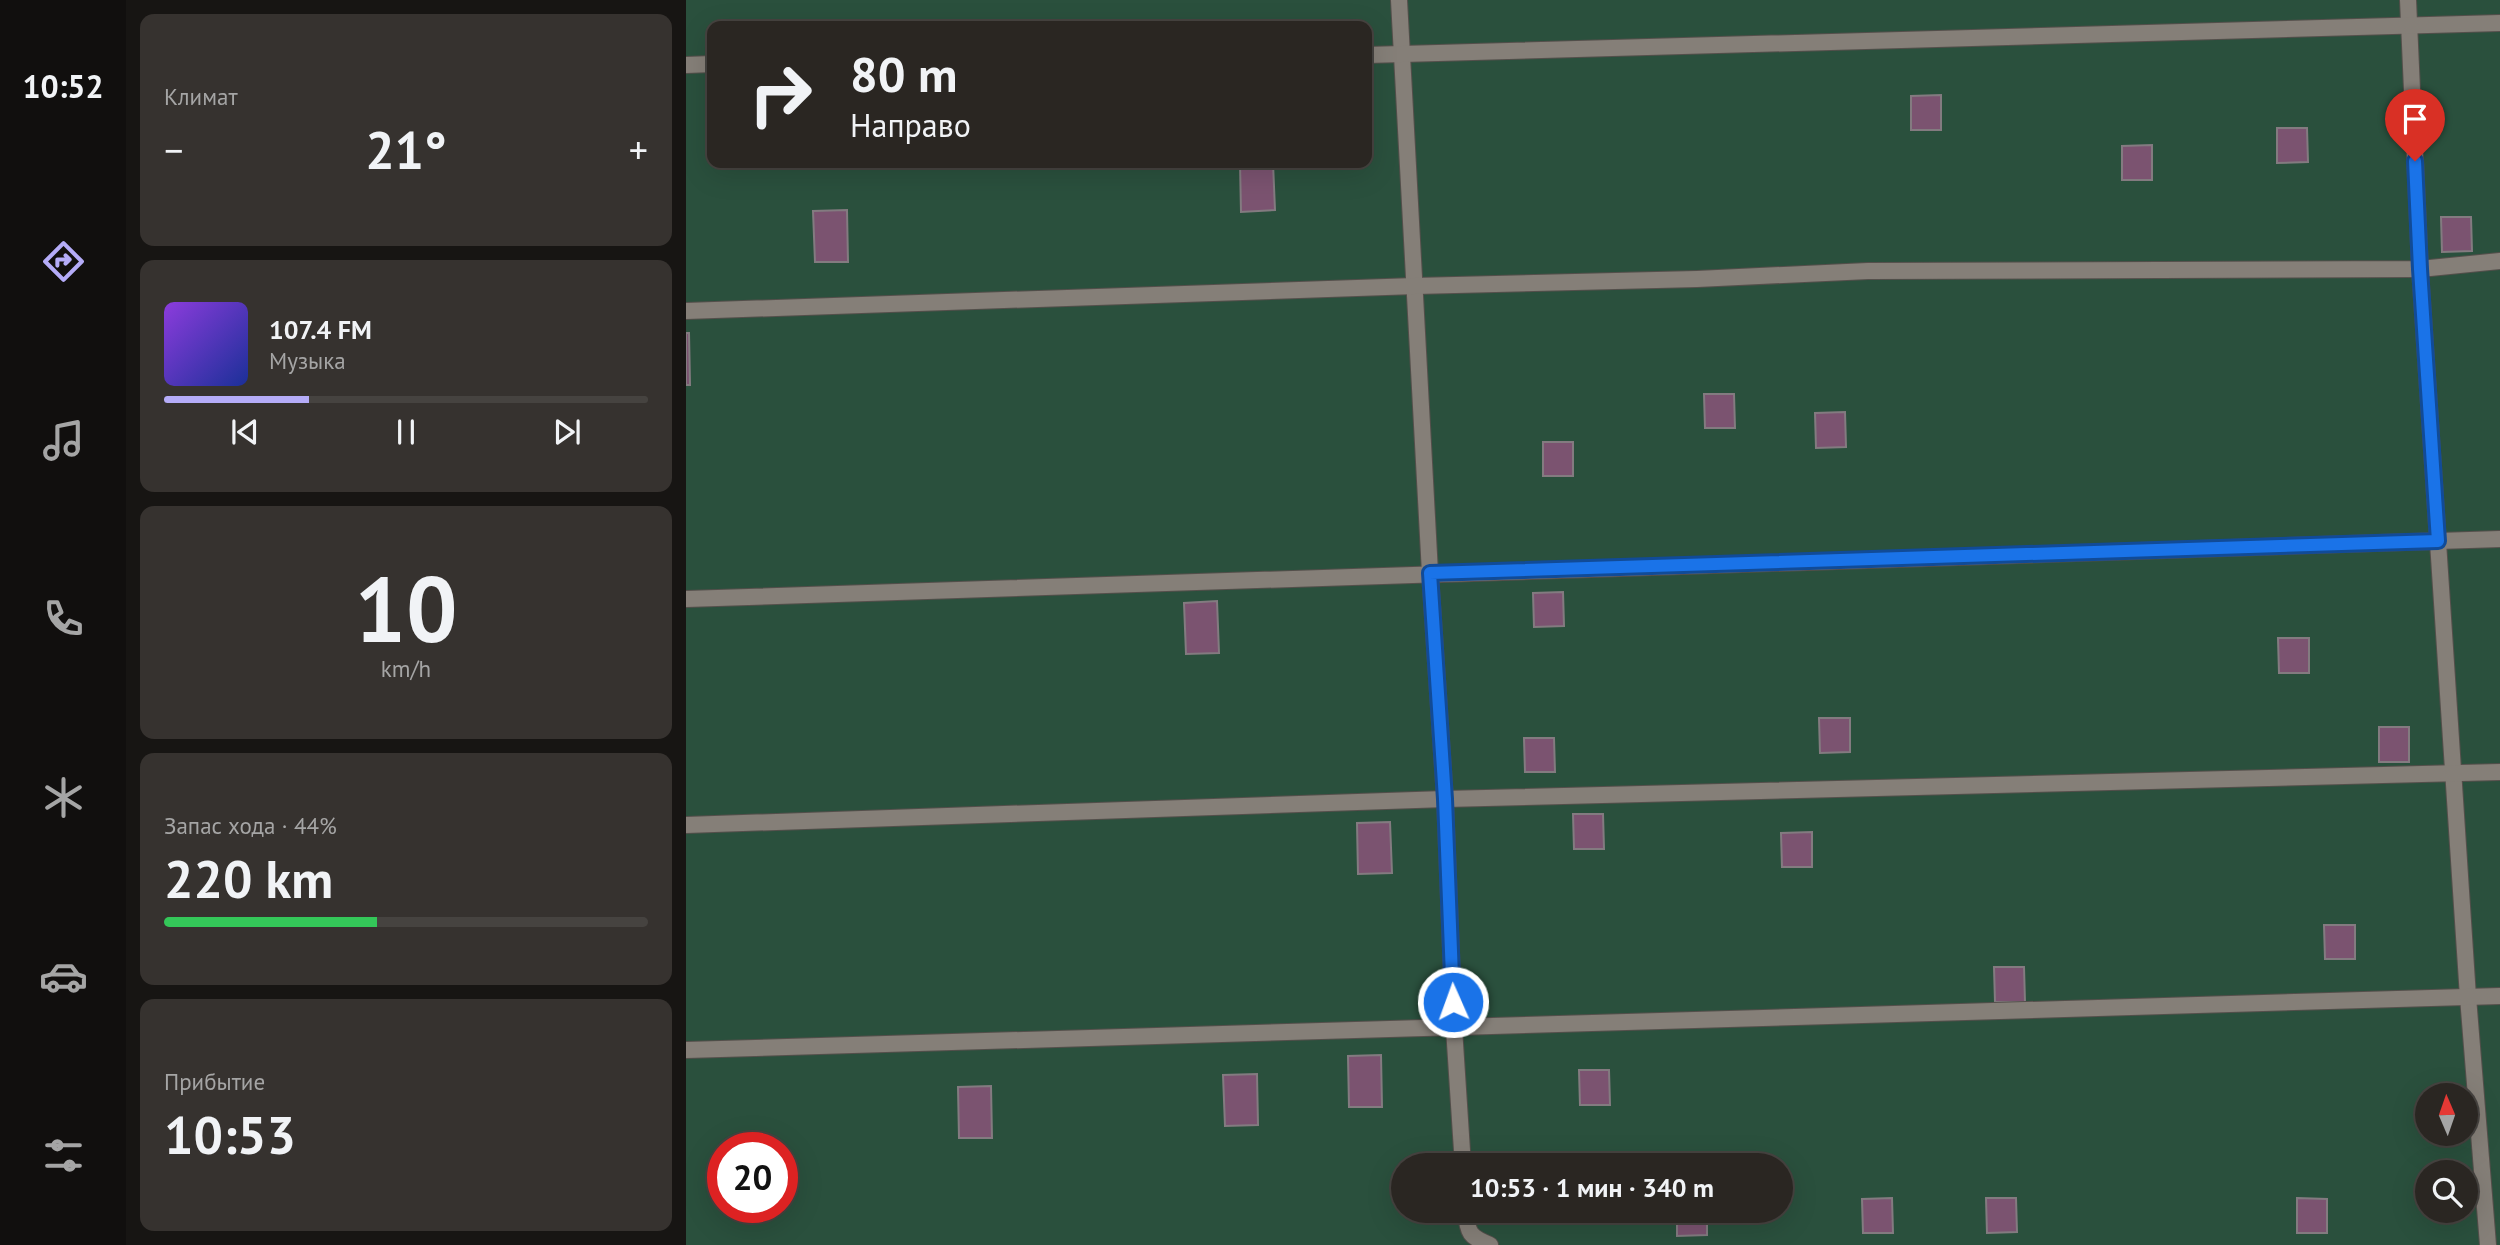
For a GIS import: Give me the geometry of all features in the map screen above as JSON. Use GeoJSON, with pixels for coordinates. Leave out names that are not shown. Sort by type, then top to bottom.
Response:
{"type":"FeatureCollection","features":[{"type":"Feature","properties":{"kind":"lane"},"geometry":{"type":"LineString","coordinates":[[1399,0],[1445,799],[1462,1153]]}},
{"type":"Feature","properties":{"kind":"lane"},"geometry":{"type":"LineString","coordinates":[[2408,0],[2420,269],[2468,997],[2488,1245]]}},
{"type":"Feature","properties":{"kind":"lane"},"geometry":{"type":"LineString","coordinates":[[1372,55],[2500,23]]}},
{"type":"Feature","properties":{"kind":"lane"},"geometry":{"type":"LineString","coordinates":[[686,65],[707,64]]}},
{"type":"Feature","properties":{"kind":"lane"},"geometry":{"type":"LineString","coordinates":[[686,311],[1697,279],[1868,271],[2420,269],[2500,261]]}},
{"type":"Feature","properties":{"kind":"lane"},"geometry":{"type":"LineString","coordinates":[[686,599],[2500,539]]}},
{"type":"Feature","properties":{"kind":"lane"},"geometry":{"type":"LineString","coordinates":[[686,825],[1445,799],[2500,772]]}},
{"type":"Feature","properties":{"kind":"lane"},"geometry":{"type":"LineString","coordinates":[[686,1050],[2500,996]]}},
{"type":"Feature","properties":{"kind":"lane"},"geometry":{"type":"LineString","coordinates":[[1467,1223],[1467,1229],[1476,1239],[1490,1245]]}},
{"type":"Feature","properties":{"kind":"green space"},"geometry":{"type":"Polygon","coordinates":[[[686,0],[2500,0],[2500,1245],[686,1245],[686,0]]]}},
{"type":"Feature","properties":{"kind":"building"},"geometry":{"type":"Polygon","coordinates":[[[1941,95],[1941,130],[1911,130],[1911,96],[1941,95]]]}},
{"type":"Feature","properties":{"kind":"building"},"geometry":{"type":"Polygon","coordinates":[[[2277,128],[2307,128],[2308,162],[2277,163],[2277,128]]]}},
{"type":"Feature","properties":{"kind":"building"},"geometry":{"type":"Polygon","coordinates":[[[2152,145],[2152,180],[2122,180],[2122,146],[2152,145]]]}},
{"type":"Feature","properties":{"kind":"building"},"geometry":{"type":"Polygon","coordinates":[[[1240,168],[1273,168],[1275,210],[1241,212],[1240,168]]]}},
{"type":"Feature","properties":{"kind":"building"},"geometry":{"type":"Polygon","coordinates":[[[847,210],[848,262],[815,262],[813,211],[847,210]]]}},
{"type":"Feature","properties":{"kind":"building"},"geometry":{"type":"Polygon","coordinates":[[[2441,217],[2471,217],[2472,251],[2442,252],[2441,217]]]}},
{"type":"Feature","properties":{"kind":"building"},"geometry":{"type":"Polygon","coordinates":[[[686,333],[689,333],[690,385],[686,385],[686,333]]]}},
{"type":"Feature","properties":{"kind":"building"},"geometry":{"type":"Polygon","coordinates":[[[1704,394],[1734,394],[1735,428],[1705,428],[1704,394]]]}},
{"type":"Feature","properties":{"kind":"building"},"geometry":{"type":"Polygon","coordinates":[[[1845,412],[1846,447],[1816,448],[1815,413],[1845,412]]]}},
{"type":"Feature","properties":{"kind":"building"},"geometry":{"type":"Polygon","coordinates":[[[1543,442],[1573,442],[1573,476],[1543,476],[1543,442]]]}},
{"type":"Feature","properties":{"kind":"building"},"geometry":{"type":"Polygon","coordinates":[[[1563,592],[1564,626],[1534,627],[1533,593],[1563,592]]]}},
{"type":"Feature","properties":{"kind":"building"},"geometry":{"type":"Polygon","coordinates":[[[1217,601],[1219,653],[1186,654],[1184,603],[1217,601]]]}},
{"type":"Feature","properties":{"kind":"building"},"geometry":{"type":"Polygon","coordinates":[[[2278,638],[2309,638],[2309,673],[2279,673],[2278,638]]]}},
{"type":"Feature","properties":{"kind":"building"},"geometry":{"type":"Polygon","coordinates":[[[1819,718],[1850,718],[1850,752],[1820,753],[1819,718]]]}},
{"type":"Feature","properties":{"kind":"building"},"geometry":{"type":"Polygon","coordinates":[[[2379,727],[2409,727],[2409,762],[2379,762],[2379,727]]]}},
{"type":"Feature","properties":{"kind":"building"},"geometry":{"type":"Polygon","coordinates":[[[1524,738],[1554,738],[1555,772],[1525,772],[1524,738]]]}},
{"type":"Feature","properties":{"kind":"building"},"geometry":{"type":"Polygon","coordinates":[[[1573,814],[1603,814],[1604,849],[1574,849],[1573,814]]]}},
{"type":"Feature","properties":{"kind":"building"},"geometry":{"type":"Polygon","coordinates":[[[1390,822],[1392,873],[1358,874],[1357,823],[1390,822]]]}},
{"type":"Feature","properties":{"kind":"building"},"geometry":{"type":"Polygon","coordinates":[[[1812,832],[1812,867],[1782,867],[1781,833],[1812,832]]]}},
{"type":"Feature","properties":{"kind":"building"},"geometry":{"type":"Polygon","coordinates":[[[2324,925],[2355,925],[2355,959],[2325,959],[2324,925]]]}},
{"type":"Feature","properties":{"kind":"building"},"geometry":{"type":"Polygon","coordinates":[[[1994,967],[2024,967],[2025,1002],[1995,1002],[1994,967]]]}},
{"type":"Feature","properties":{"kind":"building"},"geometry":{"type":"Polygon","coordinates":[[[1381,1055],[1382,1107],[1349,1107],[1348,1056],[1381,1055]]]}},
{"type":"Feature","properties":{"kind":"building"},"geometry":{"type":"Polygon","coordinates":[[[1579,1070],[1609,1070],[1610,1105],[1580,1105],[1579,1070]]]}},
{"type":"Feature","properties":{"kind":"building"},"geometry":{"type":"Polygon","coordinates":[[[1257,1074],[1258,1125],[1225,1126],[1223,1075],[1257,1074]]]}},
{"type":"Feature","properties":{"kind":"building"},"geometry":{"type":"Polygon","coordinates":[[[991,1086],[992,1138],[959,1138],[958,1087],[991,1086]]]}},
{"type":"Feature","properties":{"kind":"building"},"geometry":{"type":"Polygon","coordinates":[[[1892,1198],[1893,1233],[1863,1233],[1862,1199],[1892,1198]]]}},
{"type":"Feature","properties":{"kind":"building"},"geometry":{"type":"Polygon","coordinates":[[[1986,1198],[2016,1198],[2017,1232],[1987,1233],[1986,1198]]]}},
{"type":"Feature","properties":{"kind":"building"},"geometry":{"type":"Polygon","coordinates":[[[2297,1198],[2327,1199],[2327,1233],[2297,1233],[2297,1198]]]}},
{"type":"Feature","properties":{"kind":"building"},"geometry":{"type":"Polygon","coordinates":[[[1677,1223],[1707,1223],[1707,1235],[1677,1236],[1677,1223]]]}},
{"type":"Feature","properties":{"kind":"route"},"geometry":{"type":"LineString","coordinates":[[1453,1002],[1445,799],[1430,573],[2438,541],[2415,161]]}}]}
